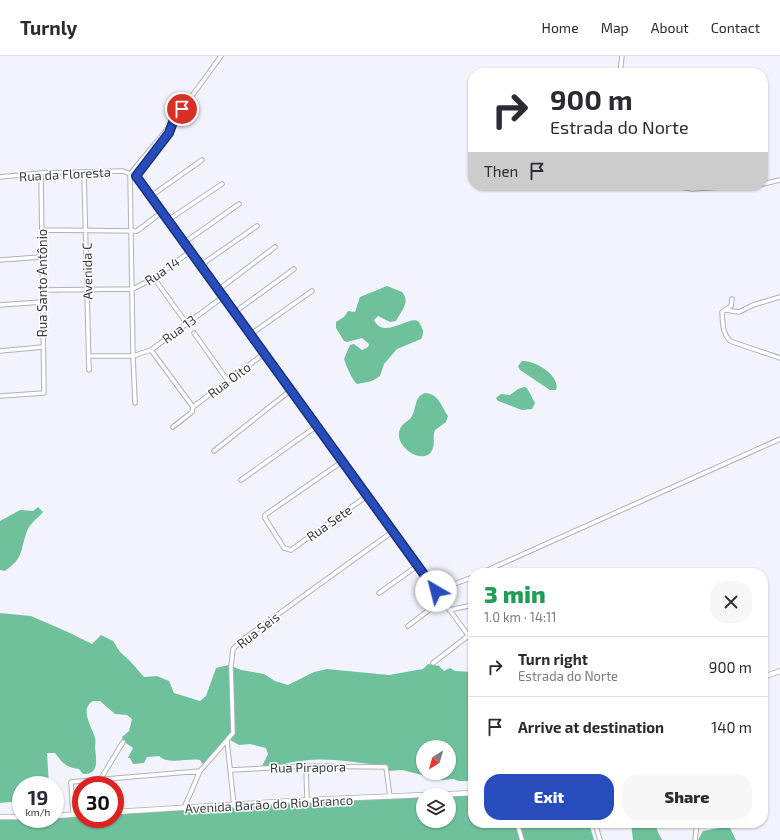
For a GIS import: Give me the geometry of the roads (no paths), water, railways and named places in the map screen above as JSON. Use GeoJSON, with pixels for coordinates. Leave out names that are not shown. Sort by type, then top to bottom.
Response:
{"type":"FeatureCollection","features":[{"type":"Feature","properties":{"kind":"street"},"geometry":{"type":"LineString","coordinates":[[136,403],[133,356],[130,174],[173,122],[221,56]]}},
{"type":"Feature","properties":{"kind":"street"},"geometry":{"type":"LineString","coordinates":[[621,68],[622,56]]}},
{"type":"Feature","properties":{"kind":"street"},"geometry":{"type":"LineString","coordinates":[[173,122],[169,133],[136,176],[468,636],[433,663]]}},
{"type":"Feature","properties":{"kind":"street"},"geometry":{"type":"LineString","coordinates":[[151,196],[202,160]]}},
{"type":"Feature","properties":{"kind":"street","name":"Rua da Floresta"},"geometry":{"type":"LineString","coordinates":[[0,177],[123,171],[136,176]]}},
{"type":"Feature","properties":{"kind":"street","name":"Avenida C"},"geometry":{"type":"LineString","coordinates":[[84,173],[89,370]]}},
{"type":"Feature","properties":{"kind":"street","name":"Rua Santo Antônio"},"geometry":{"type":"LineString","coordinates":[[0,396],[44,393],[41,174]]}},
{"type":"Feature","properties":{"kind":"street"},"geometry":{"type":"LineString","coordinates":[[768,183],[780,180]]}},
{"type":"Feature","properties":{"kind":"street"},"geometry":{"type":"LineString","coordinates":[[168,220],[222,184]]}},
{"type":"Feature","properties":{"kind":"street"},"geometry":{"type":"LineString","coordinates":[[185,242],[240,204]]}},
{"type":"Feature","properties":{"kind":"street"},"geometry":{"type":"LineString","coordinates":[[42,230],[137,231],[162,212]]}},
{"type":"Feature","properties":{"kind":"street"},"geometry":{"type":"LineString","coordinates":[[201,265],[257,226]]}},
{"type":"Feature","properties":{"kind":"street"},"geometry":{"type":"LineString","coordinates":[[218,290],[275,247]]}},
{"type":"Feature","properties":{"kind":"street","name":"Rua 14"},"geometry":{"type":"LineString","coordinates":[[133,289],[154,278],[191,251]]}},
{"type":"Feature","properties":{"kind":"street"},"geometry":{"type":"LineString","coordinates":[[0,260],[41,257]]}},
{"type":"Feature","properties":{"kind":"street"},"geometry":{"type":"LineString","coordinates":[[235,312],[294,269]]}},
{"type":"Feature","properties":{"kind":"street"},"geometry":{"type":"LineString","coordinates":[[154,278],[187,324]]}},
{"type":"Feature","properties":{"kind":"street"},"geometry":{"type":"LineString","coordinates":[[42,290],[88,291],[133,289]]}},
{"type":"Feature","properties":{"kind":"street"},"geometry":{"type":"LineString","coordinates":[[251,334],[312,291]]}},
{"type":"Feature","properties":{"kind":"street","name":"Rua 13"},"geometry":{"type":"LineString","coordinates":[[89,356],[133,356],[151,350],[223,297]]}},
{"type":"Feature","properties":{"kind":"street"},"geometry":{"type":"LineString","coordinates":[[725,310],[739,312],[753,304],[780,297]]}},
{"type":"Feature","properties":{"kind":"street"},"geometry":{"type":"LineString","coordinates":[[732,299],[731,306],[722,312],[723,332],[730,341],[780,358]]}},
{"type":"Feature","properties":{"kind":"street"},"geometry":{"type":"LineString","coordinates":[[0,305],[42,302]]}},
{"type":"Feature","properties":{"kind":"street"},"geometry":{"type":"LineString","coordinates":[[194,333],[228,381]]}},
{"type":"Feature","properties":{"kind":"street"},"geometry":{"type":"LineString","coordinates":[[0,351],[43,347]]}},
{"type":"Feature","properties":{"kind":"street"},"geometry":{"type":"LineString","coordinates":[[151,350],[193,407]]}},
{"type":"Feature","properties":{"kind":"street","name":"Rua Oito"},"geometry":{"type":"LineString","coordinates":[[172,427],[192,412],[193,407],[265,353]]}},
{"type":"Feature","properties":{"kind":"street"},"geometry":{"type":"LineString","coordinates":[[214,451],[291,390]]}},
{"type":"Feature","properties":{"kind":"street"},"geometry":{"type":"LineString","coordinates":[[241,480],[317,426]]}},
{"type":"Feature","properties":{"kind":"street"},"geometry":{"type":"LineString","coordinates":[[492,568],[780,439]]}},
{"type":"Feature","properties":{"kind":"street","name":"Rua Sete"},"geometry":{"type":"LineString","coordinates":[[343,461],[265,515],[265,518],[284,548],[291,550],[366,496]]}},
{"type":"Feature","properties":{"kind":"street","name":"Rua Seis"},"geometry":{"type":"LineString","coordinates":[[184,809],[200,771],[234,733],[230,667],[233,650],[241,641],[392,532]]}},
{"type":"Feature","properties":{"kind":"street"},"geometry":{"type":"LineString","coordinates":[[379,593],[417,566]]}},
{"type":"Feature","properties":{"kind":"street"},"geometry":{"type":"LineString","coordinates":[[436,591],[468,579]]}},
{"type":"Feature","properties":{"kind":"street"},"geometry":{"type":"LineString","coordinates":[[408,626],[442,600]]}},
{"type":"Feature","properties":{"kind":"street"},"geometry":{"type":"LineString","coordinates":[[449,610],[468,606]]}},
{"type":"Feature","properties":{"kind":"street"},"geometry":{"type":"LineString","coordinates":[[768,676],[780,671]]}},
{"type":"Feature","properties":{"kind":"street"},"geometry":{"type":"LineString","coordinates":[[227,740],[234,806]]}},
{"type":"Feature","properties":{"kind":"street"},"geometry":{"type":"LineString","coordinates":[[102,776],[123,742]]}},
{"type":"Feature","properties":{"kind":"street"},"geometry":{"type":"LineString","coordinates":[[306,766],[307,800]]}},
{"type":"Feature","properties":{"kind":"street","name":"Rua Pirapora"},"geometry":{"type":"LineString","coordinates":[[230,770],[306,766],[386,766],[390,797]]}},
{"type":"Feature","properties":{"kind":"street"},"geometry":{"type":"LineString","coordinates":[[124,778],[200,771]]}},
{"type":"Feature","properties":{"kind":"street"},"geometry":{"type":"LineString","coordinates":[[72,782],[72,798]]}},
{"type":"Feature","properties":{"kind":"street"},"geometry":{"type":"LineString","coordinates":[[456,794],[468,793]]}},
{"type":"Feature","properties":{"kind":"street","name":"Avenida Barão do Rio Branco"},"geometry":{"type":"LineString","coordinates":[[124,812],[234,806],[307,800],[416,795]]}},
{"type":"Feature","properties":{"kind":"street"},"geometry":{"type":"LineString","coordinates":[[0,817],[12,816]]}},
{"type":"Feature","properties":{"kind":"street"},"geometry":{"type":"LineString","coordinates":[[518,828],[522,840]]}},
{"type":"Feature","properties":{"kind":"street"},"geometry":{"type":"LineString","coordinates":[[596,828],[600,840]]}},
{"type":"Feature","properties":{"kind":"street"},"geometry":{"type":"LineString","coordinates":[[696,828],[696,840]]}}]}
